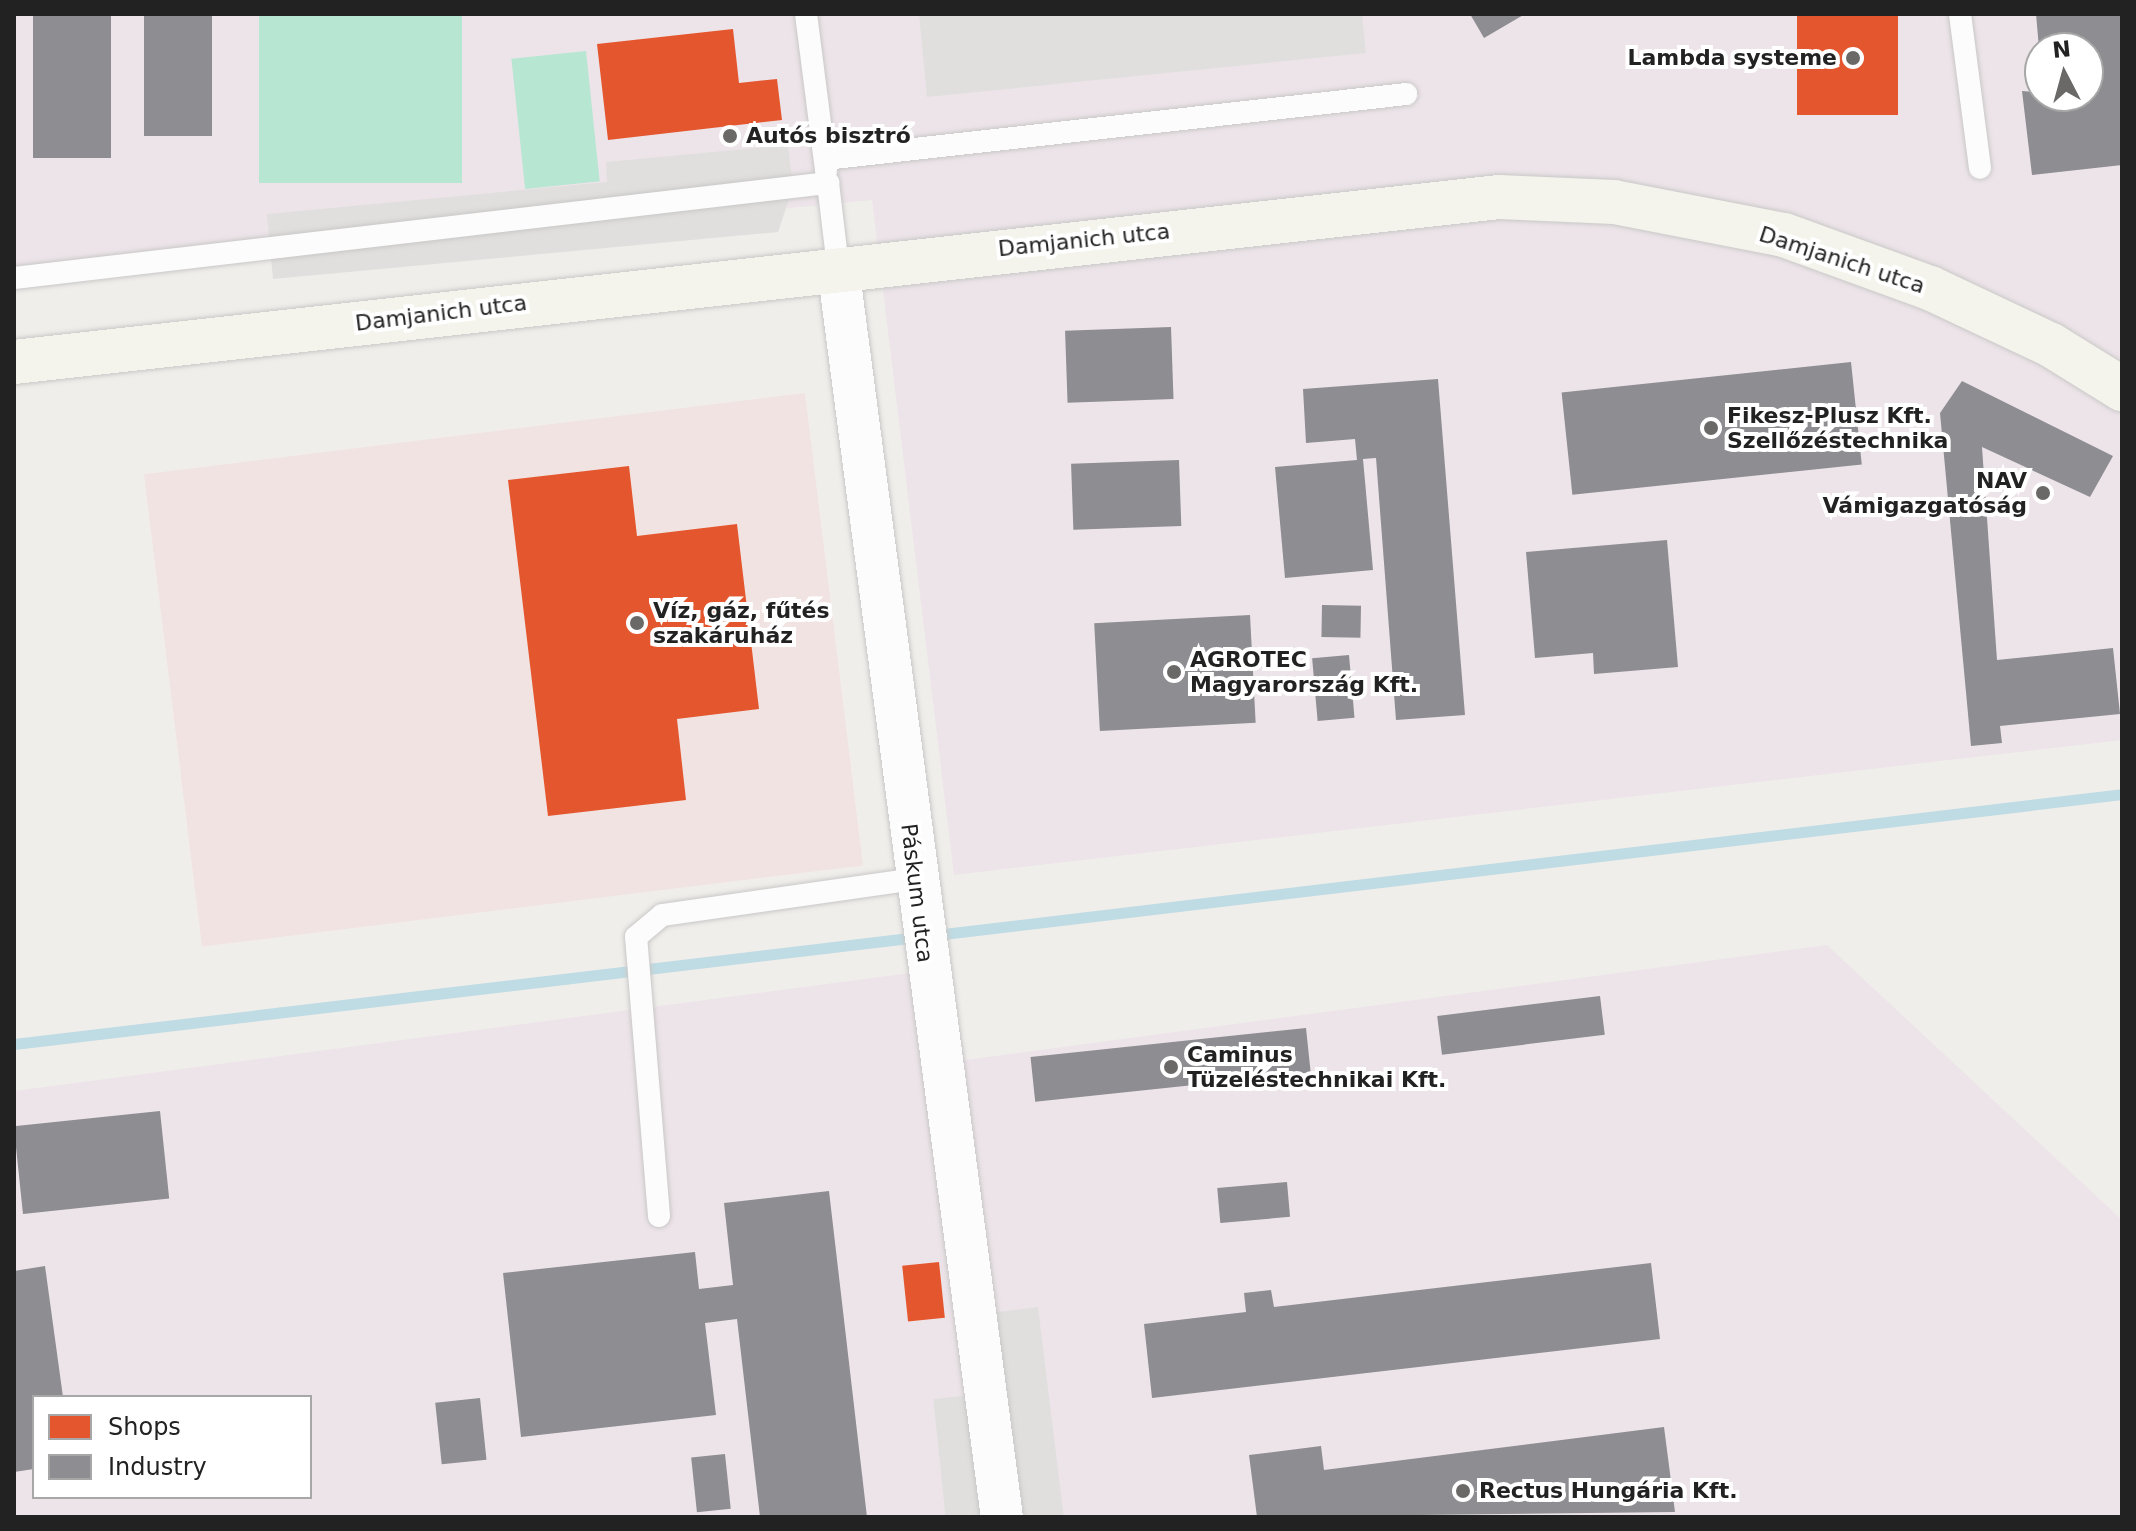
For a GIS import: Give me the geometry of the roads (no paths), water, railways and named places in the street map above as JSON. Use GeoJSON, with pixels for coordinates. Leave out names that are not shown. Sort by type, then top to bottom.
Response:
{"type":"FeatureCollection","features":[{"type":"Feature","properties":{"kind":"main road","name":"Damjanich utca"},"geometry":{"type":"LineString","coordinates":[[14,362],[1435,201],[1614,202],[1784,235],[1915,283],[2051,345],[2122,389]]}},
{"type":"Feature","properties":{"kind":"street","name":"Páskum utca"},"geometry":{"type":"LineString","coordinates":[[838,267],[931,1004],[1002,1517]]}},
{"type":"Feature","properties":{"kind":"lane"},"geometry":{"type":"LineString","coordinates":[[806,14],[838,267]]}},
{"type":"Feature","properties":{"kind":"lane"},"geometry":{"type":"LineString","coordinates":[[1960,14],[1980,168]]}},
{"type":"Feature","properties":{"kind":"lane"},"geometry":{"type":"LineString","coordinates":[[825,159],[1406,94]]}},
{"type":"Feature","properties":{"kind":"lane"},"geometry":{"type":"LineString","coordinates":[[14,278],[828,183]]}},
{"type":"Feature","properties":{"kind":"lane"},"geometry":{"type":"LineString","coordinates":[[659,1216],[636,937],[662,915],[916,887]]}},
{"type":"Feature","properties":{"kind":"waterway"},"geometry":{"type":"LineString","coordinates":[[935,935],[2122,794]]}},
{"type":"Feature","properties":{"kind":"waterway"},"geometry":{"type":"LineString","coordinates":[[14,1044],[918,937]]}},
{"type":"Feature","properties":{"kind":"place","name":"Lambda systeme"},"geometry":{"type":"Point","coordinates":[1853,58]}},
{"type":"Feature","properties":{"kind":"place","name":"Autós bisztró"},"geometry":{"type":"Point","coordinates":[730,136]}},
{"type":"Feature","properties":{"kind":"place","name":"Fikesz-Plusz Kft. Szellőzéstechnika"},"geometry":{"type":"Point","coordinates":[1711,428]}},
{"type":"Feature","properties":{"kind":"place","name":"NAV Vámigazgatóság"},"geometry":{"type":"Point","coordinates":[2043,493]}},
{"type":"Feature","properties":{"kind":"place","name":"Víz, gáz, fűtés szakáruház"},"geometry":{"type":"Point","coordinates":[637,623]}},
{"type":"Feature","properties":{"kind":"place","name":"AGROTEC Magyarország Kft."},"geometry":{"type":"Point","coordinates":[1174,672]}},
{"type":"Feature","properties":{"kind":"place","name":"Caminus Tüzeléstechnikai Kft."},"geometry":{"type":"Point","coordinates":[1171,1067]}},
{"type":"Feature","properties":{"kind":"place","name":"Rectus Hungária Kft."},"geometry":{"type":"Point","coordinates":[1463,1491]}}]}
